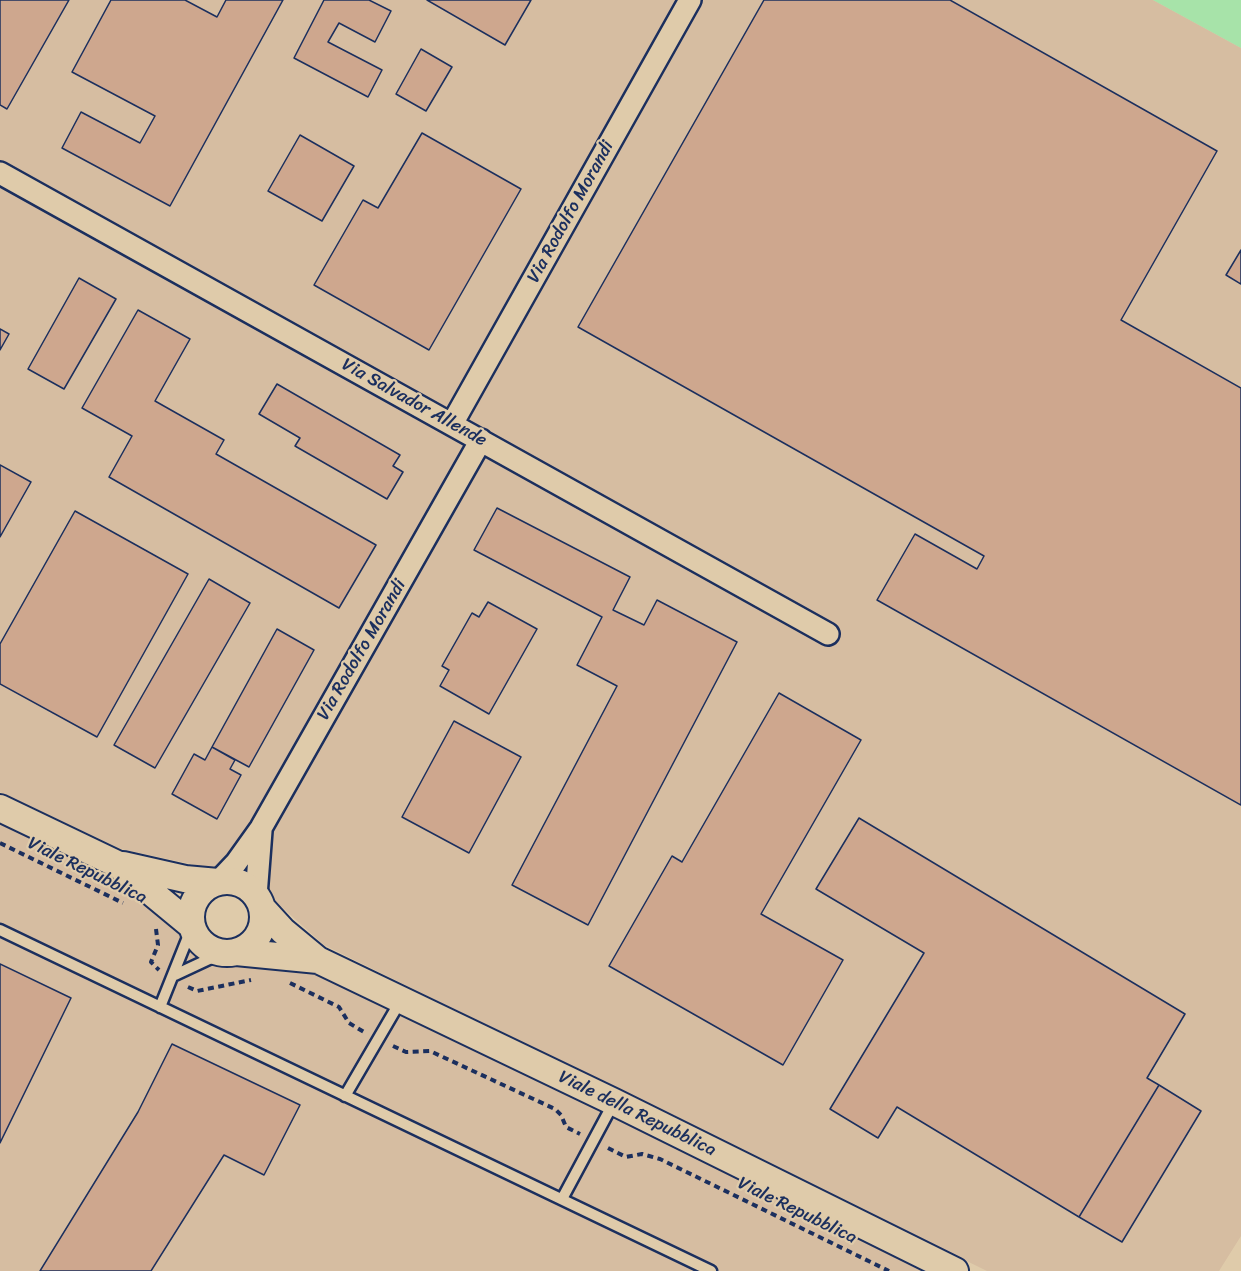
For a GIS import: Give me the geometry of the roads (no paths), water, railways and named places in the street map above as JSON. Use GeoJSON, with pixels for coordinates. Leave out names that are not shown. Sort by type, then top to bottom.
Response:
{"type":"FeatureCollection","features":[{"type":"Feature","properties":{"kind":"street","name":"Via Rodolfo Morandi"},"geometry":{"type":"LineString","coordinates":[[452,424],[690,0]]}},
{"type":"Feature","properties":{"kind":"street","name":"Via Salvador Allende"},"geometry":{"type":"LineString","coordinates":[[0,173],[828,634]]}},
{"type":"Feature","properties":{"kind":"street","name":"Via Rodolfo Morandi"},"geometry":{"type":"LineString","coordinates":[[218,882],[236,863],[261,828],[481,440]]}},
{"type":"Feature","properties":{"kind":"street","name":"Viale della Repubblica"},"geometry":{"type":"LineString","coordinates":[[0,808],[117,864],[185,879],[239,884],[259,902],[283,931],[318,960],[615,1102],[922,1260],[955,1271]]}},
{"type":"Feature","properties":{"kind":"street","name":"Via Rodolfo Morandi"},"geometry":{"type":"LineString","coordinates":[[259,902],[261,828]]}},
{"type":"Feature","properties":{"kind":"street","name":"Viale della Repubblica"},"geometry":{"type":"LineString","coordinates":[[117,864],[192,926],[203,945],[229,953],[318,960]]}},
{"type":"Feature","properties":{"kind":"street"},"geometry":{"type":"LineString","coordinates":[[192,926],[191,915],[199,894],[218,882]]}},
{"type":"Feature","properties":{"kind":"street"},"geometry":{"type":"LineString","coordinates":[[229,953],[247,948],[261,931],[259,902]]}},
{"type":"Feature","properties":{"kind":"lane"},"geometry":{"type":"LineString","coordinates":[[160,1007],[174,978],[192,926]]}},
{"type":"Feature","properties":{"kind":"lane"},"geometry":{"type":"LineString","coordinates":[[0,930],[711,1271]]}},
{"type":"Feature","properties":{"kind":"lane"},"geometry":{"type":"LineString","coordinates":[[174,978],[229,953]]}},
{"type":"Feature","properties":{"kind":"lane"},"geometry":{"type":"LineString","coordinates":[[345,1096],[401,1000]]}},
{"type":"Feature","properties":{"kind":"lane"},"geometry":{"type":"LineString","coordinates":[[562,1200],[615,1102]]}}]}
